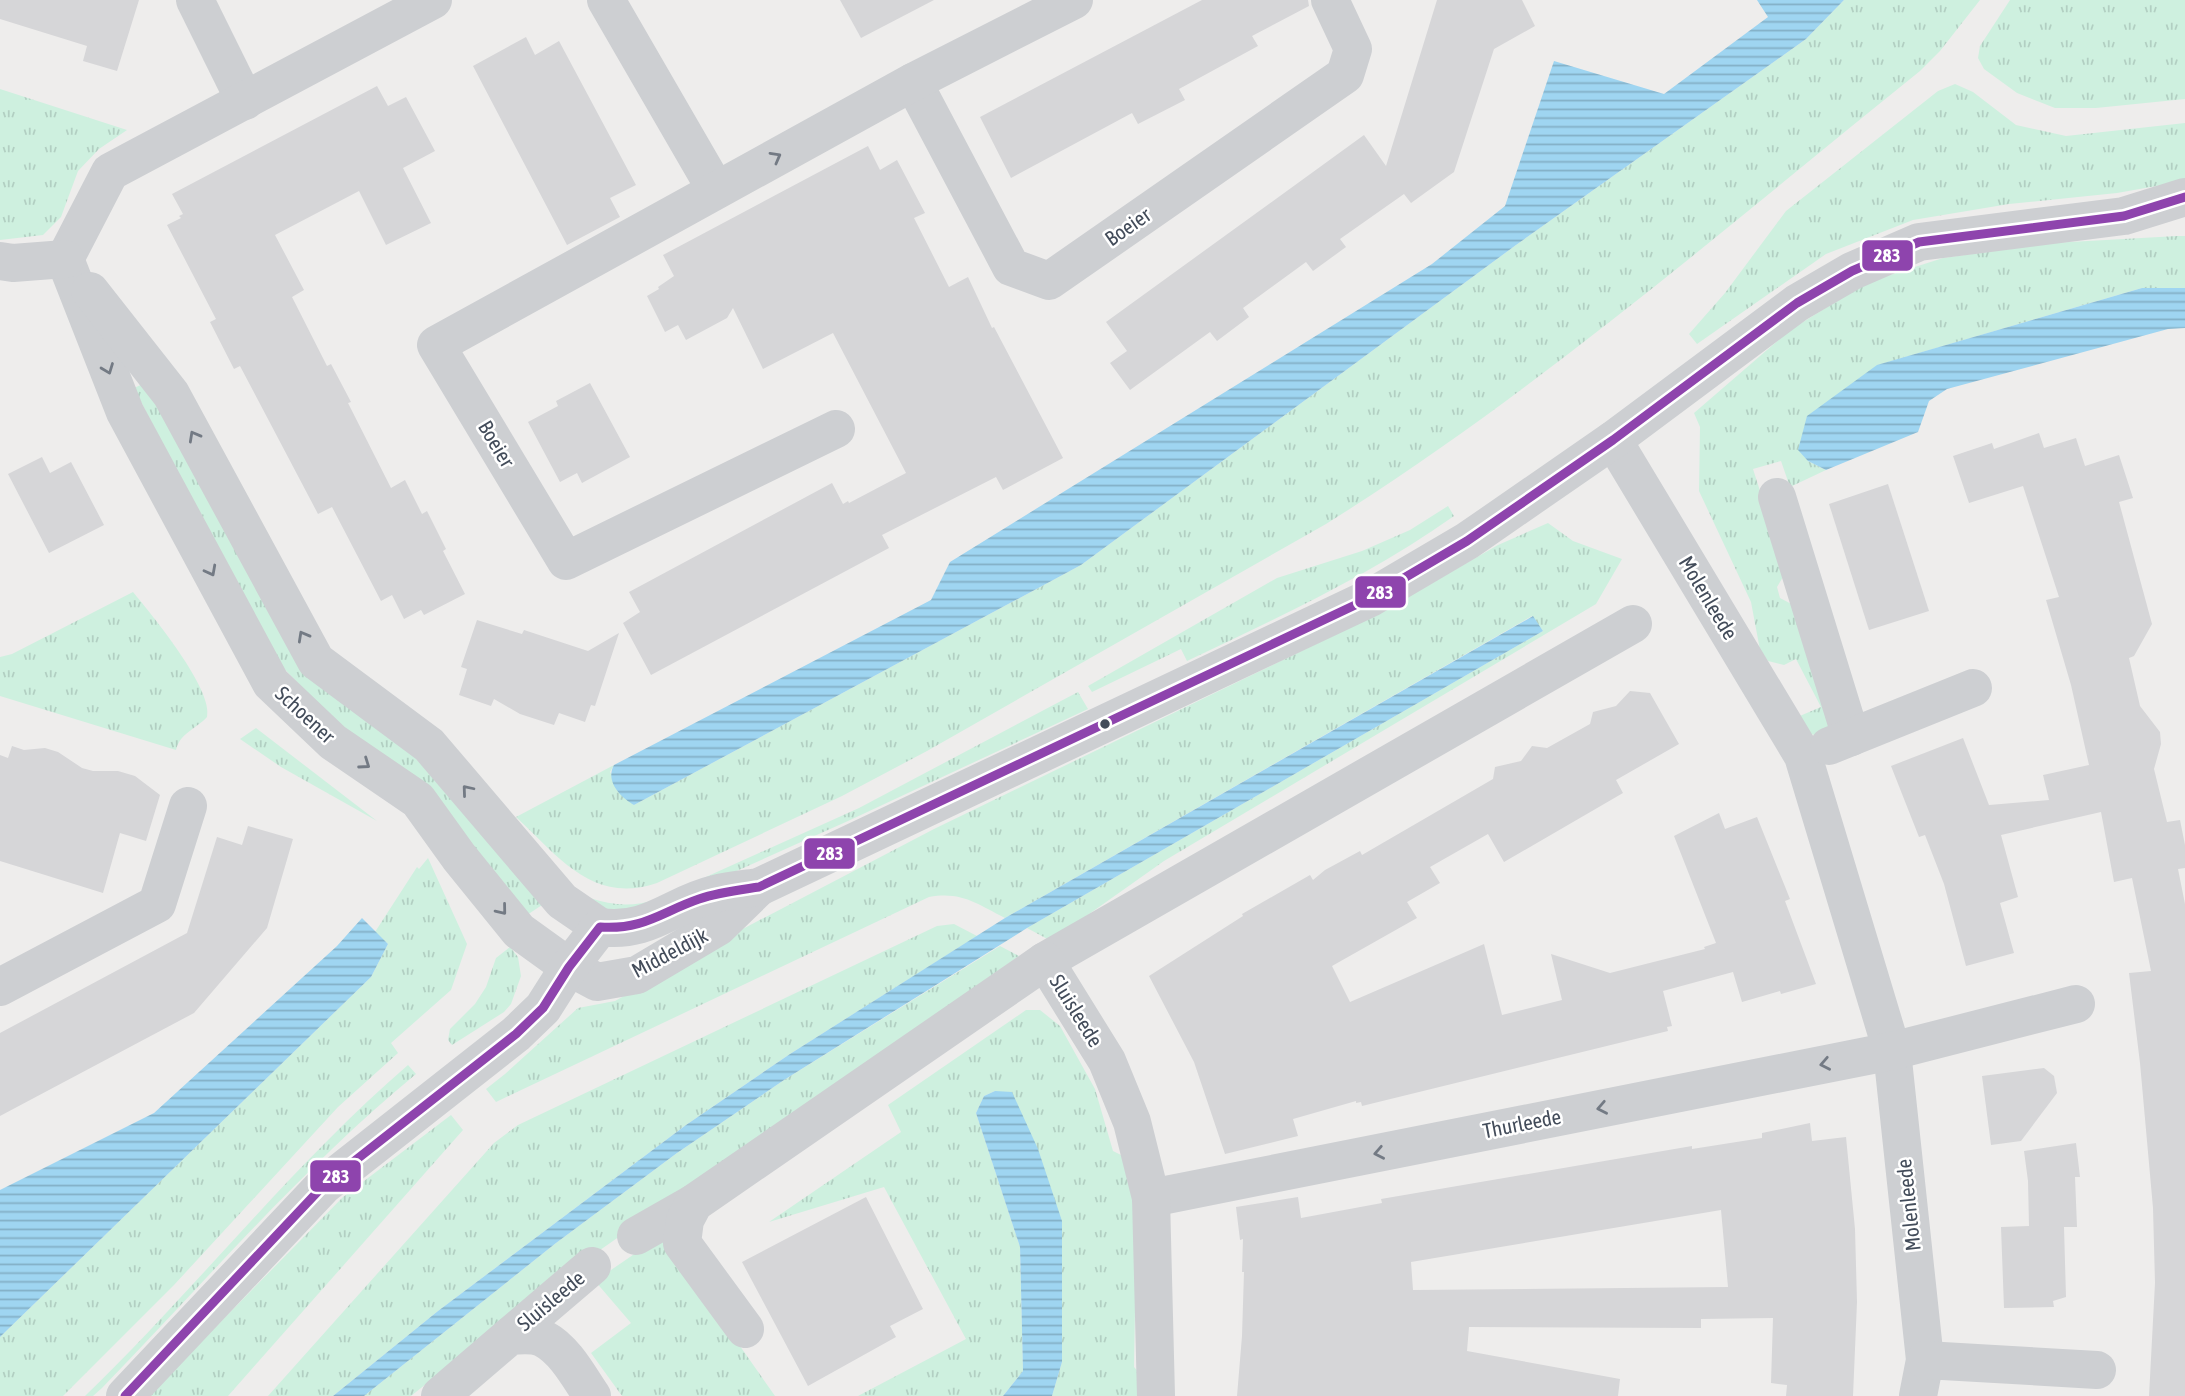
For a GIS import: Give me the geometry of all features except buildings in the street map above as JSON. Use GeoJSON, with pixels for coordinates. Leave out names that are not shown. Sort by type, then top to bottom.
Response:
{"type":"FeatureCollection","features":[{"type":"Feature","properties":{"kind":"street"},"geometry":{"type":"LineString","coordinates":[[195,0],[245,101]]}},
{"type":"Feature","properties":{"kind":"street"},"geometry":{"type":"LineString","coordinates":[[65,259],[110,172],[433,0]]}},
{"type":"Feature","properties":{"kind":"street"},"geometry":{"type":"LineString","coordinates":[[606,0],[716,190]]}},
{"type":"Feature","properties":{"kind":"street","name":"Boeier"},"geometry":{"type":"LineString","coordinates":[[836,429],[566,561],[436,345],[912,82],[1074,0]]}},
{"type":"Feature","properties":{"kind":"street","name":"Boeier"},"geometry":{"type":"LineString","coordinates":[[912,82],[1011,267],[1049,281],[1345,75],[1353,49],[1331,0]]}},
{"type":"Feature","properties":{"kind":"street","name":"Middeldijk"},"geometry":{"type":"LineString","coordinates":[[600,928],[617,930],[639,926],[713,894],[759,887],[1370,598],[1467,541],[1613,440],[1797,303],[1852,271],[1919,242],[2124,216],[2185,197]]}},
{"type":"Feature","properties":{"kind":"street","name":"Middeldijk"},"geometry":{"type":"LineString","coordinates":[[2124,216],[2185,222]]}},
{"type":"Feature","properties":{"kind":"street"},"geometry":{"type":"LineString","coordinates":[[0,261],[13,263],[65,259]]}},
{"type":"Feature","properties":{"kind":"street"},"geometry":{"type":"LineString","coordinates":[[65,259],[171,394],[316,661],[429,745],[562,901],[600,928],[569,967],[543,1008],[516,1034],[324,1185],[125,1396]]}},
{"type":"Feature","properties":{"kind":"street","name":"Schoener"},"geometry":{"type":"LineString","coordinates":[[65,259],[125,412],[271,683],[333,742],[418,800],[519,932],[569,967]]}},
{"type":"Feature","properties":{"kind":"street","name":"Molenleede"},"geometry":{"type":"LineString","coordinates":[[1613,440],[1803,756],[1892,1051],[1922,1378],[2097,1370]]}},
{"type":"Feature","properties":{"kind":"street"},"geometry":{"type":"LineString","coordinates":[[1777,497],[1851,737]]}},
{"type":"Feature","properties":{"kind":"street"},"geometry":{"type":"LineString","coordinates":[[1045,961],[1633,624]]}},
{"type":"Feature","properties":{"kind":"street"},"geometry":{"type":"LineString","coordinates":[[1803,756],[1973,688]]}},
{"type":"Feature","properties":{"kind":"street"},"geometry":{"type":"LineString","coordinates":[[0,987],[157,904],[188,806]]}},
{"type":"Feature","properties":{"kind":"street","name":"Middeldijk"},"geometry":{"type":"LineString","coordinates":[[569,967],[597,982],[637,975],[718,928],[759,887]]}},
{"type":"Feature","properties":{"kind":"street"},"geometry":{"type":"LineString","coordinates":[[562,901],[569,967]]}},
{"type":"Feature","properties":{"kind":"street","name":"Sluisleede"},"geometry":{"type":"LineString","coordinates":[[636,1236],[694,1203],[1045,961],[1107,1061],[1132,1122],[1152,1198],[1156,1396]]}},
{"type":"Feature","properties":{"kind":"street"},"geometry":{"type":"LineString","coordinates":[[1892,1051],[2076,1004]]}},
{"type":"Feature","properties":{"kind":"street","name":"Thurleede"},"geometry":{"type":"LineString","coordinates":[[1152,1198],[1892,1051]]}},
{"type":"Feature","properties":{"kind":"street"},"geometry":{"type":"LineString","coordinates":[[694,1203],[685,1220],[682,1243],[745,1329]]}},
{"type":"Feature","properties":{"kind":"street","name":"Sluisleede"},"geometry":{"type":"LineString","coordinates":[[440,1396],[592,1266]]}},
{"type":"Feature","properties":{"kind":"street","name":"Sluisleede"},"geometry":{"type":"LineString","coordinates":[[510,1336],[544,1338],[566,1358],[593,1396]]}},
{"type":"Feature","properties":{"kind":"green space"},"geometry":{"type":"Polygon","coordinates":[[[1844,0],[1980,0],[1940,51],[1920,71],[1629,307],[1481,419],[1326,524],[927,751],[842,796],[657,883],[634,888],[614,888],[596,882],[563,861],[516,817],[614,765],[610,772],[634,805],[1081,565],[1516,245],[1806,39],[1844,0]]]}},
{"type":"Feature","properties":{"kind":"green space"},"geometry":{"type":"Polygon","coordinates":[[[2010,0],[2185,0],[2185,99],[2096,108],[2055,108],[2017,93],[1984,69],[1978,58],[1980,46],[2010,0]]]}},
{"type":"Feature","properties":{"kind":"green space"},"geometry":{"type":"Polygon","coordinates":[[[1955,84],[1973,92],[2016,125],[2066,136],[2185,123],[2185,181],[2117,193],[2009,204],[1913,220],[1826,254],[1697,344],[1689,334],[1725,293],[1786,211],[1938,91],[1955,84]]]}},
{"type":"Feature","properties":{"kind":"green space"},"geometry":{"type":"Polygon","coordinates":[[[0,89],[127,130],[99,149],[78,171],[61,217],[43,235],[0,240],[0,89]]]}},
{"type":"Feature","properties":{"kind":"green space"},"geometry":{"type":"Polygon","coordinates":[[[2185,236],[2185,288],[2142,288],[1878,365],[1808,461],[1826,470],[1790,487],[1781,461],[1753,469],[1786,572],[1777,587],[1780,598],[1799,608],[1835,724],[1819,736],[1806,733],[1795,718],[1821,707],[1796,659],[1784,665],[1768,661],[1760,650],[1751,602],[1699,491],[1700,427],[1694,413],[1790,330],[1868,282],[1943,258],[2052,243],[2185,236]]]}},
{"type":"Feature","properties":{"kind":"green space"},"geometry":{"type":"Polygon","coordinates":[[[145,383],[206,487],[402,742],[542,905],[524,917],[270,654],[134,388],[145,383]]]}},
{"type":"Feature","properties":{"kind":"green space"},"geometry":{"type":"Polygon","coordinates":[[[1448,506],[1454,516],[1390,557],[1290,611],[1187,661],[1181,649],[1092,692],[1088,686],[1277,578],[1362,551],[1410,530],[1448,506]]]}},
{"type":"Feature","properties":{"kind":"green space"},"geometry":{"type":"Polygon","coordinates":[[[1548,523],[1573,541],[1622,559],[1596,604],[1164,861],[1051,941],[1027,928],[1543,631],[1532,616],[1005,918],[960,897],[929,897],[496,1102],[486,1089],[578,1008],[615,1001],[735,933],[934,829],[1378,614],[1498,545],[1548,523]]]}},
{"type":"Feature","properties":{"kind":"green space"},"geometry":{"type":"Polygon","coordinates":[[[133,592],[180,653],[207,705],[207,717],[185,735],[176,750],[0,696],[0,657],[12,654],[133,592]]]}},
{"type":"Feature","properties":{"kind":"green space"},"geometry":{"type":"Polygon","coordinates":[[[1078,692],[1088,709],[654,908],[604,910],[590,898],[624,904],[657,899],[859,808],[1078,692]]]}},
{"type":"Feature","properties":{"kind":"green space"},"geometry":{"type":"Polygon","coordinates":[[[256,728],[377,821],[281,767],[240,739],[256,728]]]}},
{"type":"Feature","properties":{"kind":"green space"},"geometry":{"type":"Polygon","coordinates":[[[428,858],[467,944],[451,990],[391,1043],[398,1053],[338,1107],[174,1285],[63,1396],[0,1396],[0,1337],[371,977],[388,944],[375,932],[417,867],[419,869],[428,858]]]}},
{"type":"Feature","properties":{"kind":"green space"},"geometry":{"type":"Polygon","coordinates":[[[954,924],[977,936],[790,1054],[686,1125],[438,1311],[333,1396],[268,1396],[494,1143],[518,1125],[937,926],[954,924]]]}},
{"type":"Feature","properties":{"kind":"green space"},"geometry":{"type":"Polygon","coordinates":[[[1000,946],[1019,956],[546,1288],[411,1396],[364,1396],[556,1243],[677,1153],[784,1080],[1000,946]]]}},
{"type":"Feature","properties":{"kind":"green space"},"geometry":{"type":"Polygon","coordinates":[[[510,947],[518,957],[521,976],[511,1004],[504,1012],[452,1045],[448,1040],[450,1029],[475,1004],[486,987],[496,958],[510,947]]]}},
{"type":"Feature","properties":{"kind":"green space"},"geometry":{"type":"Polygon","coordinates":[[[1026,1010],[1040,1010],[1060,1026],[1095,1089],[1113,1151],[1131,1160],[1136,1253],[1134,1367],[1143,1377],[1138,1396],[1052,1396],[1062,1362],[995,1091],[984,1096],[976,1113],[1020,1247],[1023,1371],[1003,1396],[858,1396],[966,1339],[884,1187],[769,1222],[901,1132],[888,1105],[1026,1010]]]}},
{"type":"Feature","properties":{"kind":"green space"},"geometry":{"type":"Polygon","coordinates":[[[408,1065],[416,1074],[333,1148],[255,1226],[102,1388],[93,1396],[85,1396],[324,1144],[408,1065]]]}},
{"type":"Feature","properties":{"kind":"green space"},"geometry":{"type":"Polygon","coordinates":[[[451,1115],[463,1130],[228,1396],[148,1396],[343,1197],[451,1115]]]}},
{"type":"Feature","properties":{"kind":"green space"},"geometry":{"type":"Polygon","coordinates":[[[662,1235],[775,1396],[622,1396],[591,1353],[631,1323],[595,1281],[662,1235]]]}},
{"type":"Feature","properties":{"kind":"water"},"geometry":{"type":"Polygon","coordinates":[[[1757,0],[1844,0],[1806,39],[1516,245],[1081,565],[634,805],[615,788],[611,777],[614,765],[931,600],[950,562],[1432,264],[1505,206],[1554,61],[1664,94],[1768,17],[1757,0]]]}},
{"type":"Feature","properties":{"kind":"water"},"geometry":{"type":"Polygon","coordinates":[[[2142,288],[2185,288],[2185,328],[2168,329],[1947,389],[1929,401],[1918,432],[1826,470],[1808,461],[1798,450],[1807,416],[1877,365],[2142,288]]]}},
{"type":"Feature","properties":{"kind":"water"},"geometry":{"type":"Polygon","coordinates":[[[1533,616],[1543,631],[1027,928],[784,1080],[677,1153],[556,1243],[364,1396],[333,1396],[438,1311],[686,1125],[790,1054],[1005,918],[1533,616]]]}},
{"type":"Feature","properties":{"kind":"water"},"geometry":{"type":"Polygon","coordinates":[[[362,918],[388,944],[371,977],[0,1337],[0,1190],[154,1113],[337,946],[362,918]]]}},
{"type":"Feature","properties":{"kind":"water"},"geometry":{"type":"Polygon","coordinates":[[[995,1091],[1012,1092],[1038,1149],[1062,1221],[1062,1362],[1052,1396],[1003,1396],[1023,1371],[1020,1247],[976,1113],[984,1096],[995,1091]]]}},
{"type":"Feature","properties":{"kind":"transit line","name":"283"},"geometry":{"type":"LineString","coordinates":[[125,1396],[324,1185],[516,1034],[543,1008],[569,967],[600,927],[641,923],[706,897],[759,887],[1370,598],[1467,541],[1613,440],[1797,303],[1852,271],[1919,242],[2124,216],[2185,197]]}}]}
